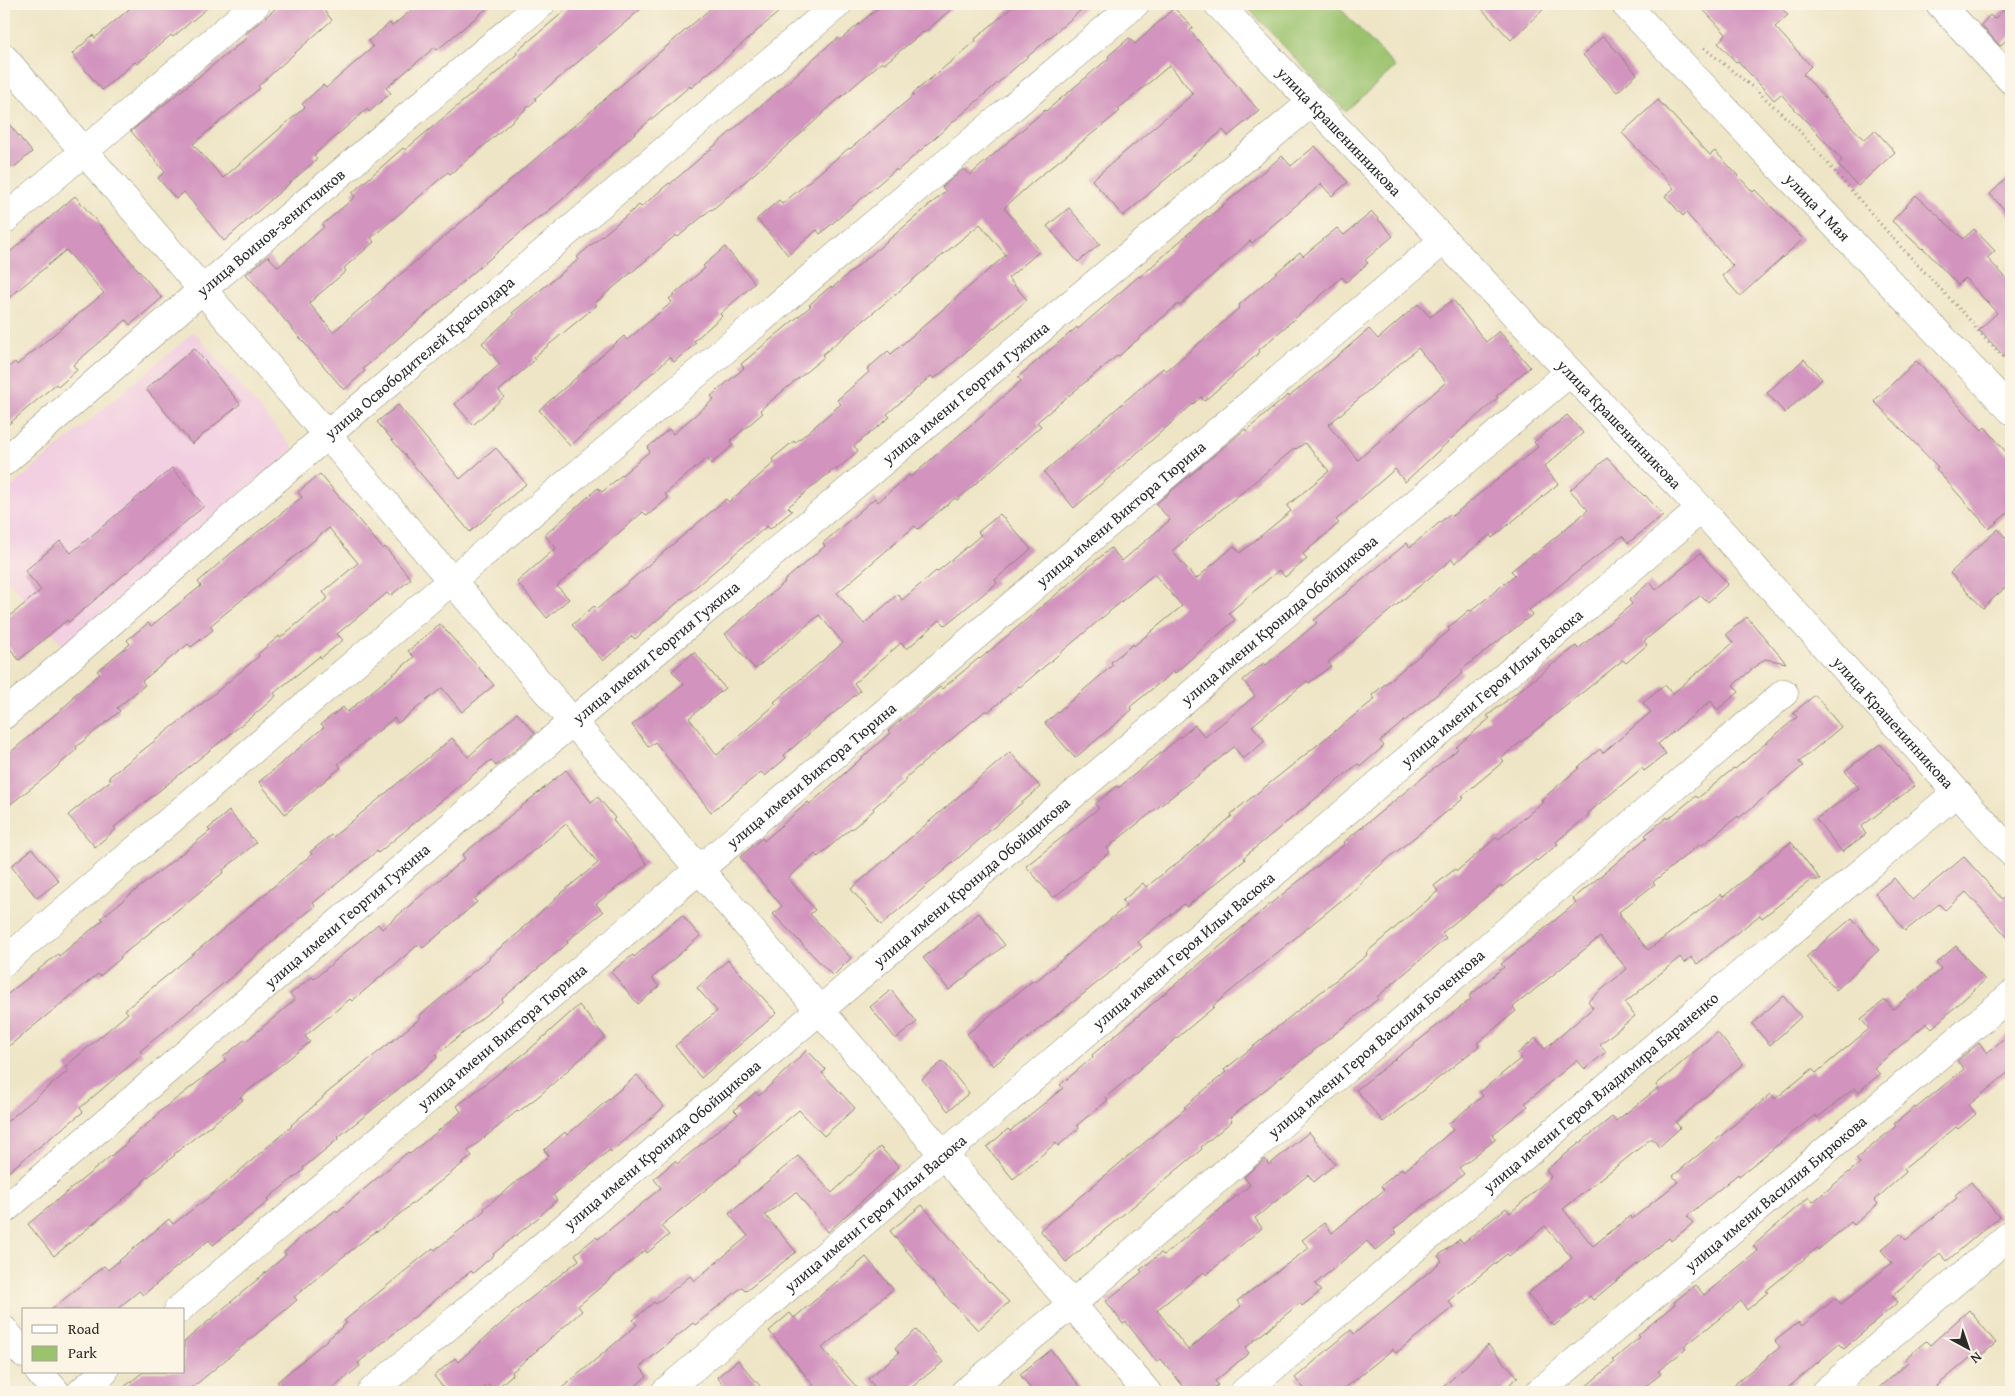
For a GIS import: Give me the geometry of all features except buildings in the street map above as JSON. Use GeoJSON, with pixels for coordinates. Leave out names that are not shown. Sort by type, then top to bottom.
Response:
{"type":"FeatureCollection","features":[{"type":"Feature","properties":{"kind":"street"},"geometry":{"type":"LineString","coordinates":[[4,220],[256,4]]}},
{"type":"Feature","properties":{"kind":"street","name":"улица Воинов-зенитчиков"},"geometry":{"type":"LineString","coordinates":[[4,462],[202,290],[541,4]]}},
{"type":"Feature","properties":{"kind":"street","name":"улица Освободителей Краснодара"},"geometry":{"type":"LineString","coordinates":[[4,715],[327,435],[838,4]]}},
{"type":"Feature","properties":{"kind":"street"},"geometry":{"type":"LineString","coordinates":[[4,962],[451,581],[1134,4]]}},
{"type":"Feature","properties":{"kind":"street","name":"улица Крашенинникова"},"geometry":{"type":"LineString","coordinates":[[1218,4],[1701,509],[2011,852]]}},
{"type":"Feature","properties":{"kind":"street","name":"улица 1 Мая"},"geometry":{"type":"LineString","coordinates":[[1625,4],[2011,410]]}},
{"type":"Feature","properties":{"kind":"street"},"geometry":{"type":"LineString","coordinates":[[1940,4],[2011,80]]}},
{"type":"Feature","properties":{"kind":"street"},"geometry":{"type":"LineString","coordinates":[[4,58],[1147,1392]]}},
{"type":"Feature","properties":{"kind":"street","name":"улица имени Георгия Гужина"},"geometry":{"type":"LineString","coordinates":[[4,1210],[572,722],[1312,102]]}},
{"type":"Feature","properties":{"kind":"street","name":"улица имени Виктора Тюрина"},"geometry":{"type":"LineString","coordinates":[[180,1308],[1444,240]]}},
{"type":"Feature","properties":{"kind":"street","name":"улица имени Кронида Обойщикова"},"geometry":{"type":"LineString","coordinates":[[371,1392],[1570,372]]}},
{"type":"Feature","properties":{"kind":"street","name":"улица имени Героя Ильи Васюка"},"geometry":{"type":"LineString","coordinates":[[665,1392],[1701,509]]}},
{"type":"Feature","properties":{"kind":"street","name":"улица имени Героя Василия Боченкова"},"geometry":{"type":"LineString","coordinates":[[965,1392],[1072,1304],[1784,693]]}},
{"type":"Feature","properties":{"kind":"street","name":"улица имени Героя Владимира Бараненко"},"geometry":{"type":"LineString","coordinates":[[1244,1392],[1957,792]]}},
{"type":"Feature","properties":{"kind":"street","name":"улица имени Василия Бирюкова"},"geometry":{"type":"LineString","coordinates":[[1539,1392],[2011,995]]}},
{"type":"Feature","properties":{"kind":"street"},"geometry":{"type":"LineString","coordinates":[[1825,1392],[2011,1234]]}},
{"type":"Feature","properties":{"kind":"street"},"geometry":{"type":"LineString","coordinates":[[4,1330],[22,1352]]}},
{"type":"Feature","properties":{"kind":"street"},"geometry":{"type":"LineString","coordinates":[[41,1374],[56,1392]]}},
{"type":"Feature","properties":{"kind":"street"},"geometry":{"type":"LineString","coordinates":[[81,1392],[102,1374]]}},
{"type":"Feature","properties":{"kind":"path"},"geometry":{"type":"LineString","coordinates":[[1700,45],[1755,89],[1794,126],[1900,246],[1971,321],[1979,333],[2011,365]]}},
{"type":"Feature","properties":{"kind":"shaded area"},"geometry":{"type":"Polygon","coordinates":[[[194,332],[294,449],[63,645],[4,576],[4,493],[194,332]]]}},
{"type":"Feature","properties":{"kind":"green space"},"geometry":{"type":"Polygon","coordinates":[[[1244,4],[1336,4],[1395,67],[1346,112],[1244,4]]]}}]}
